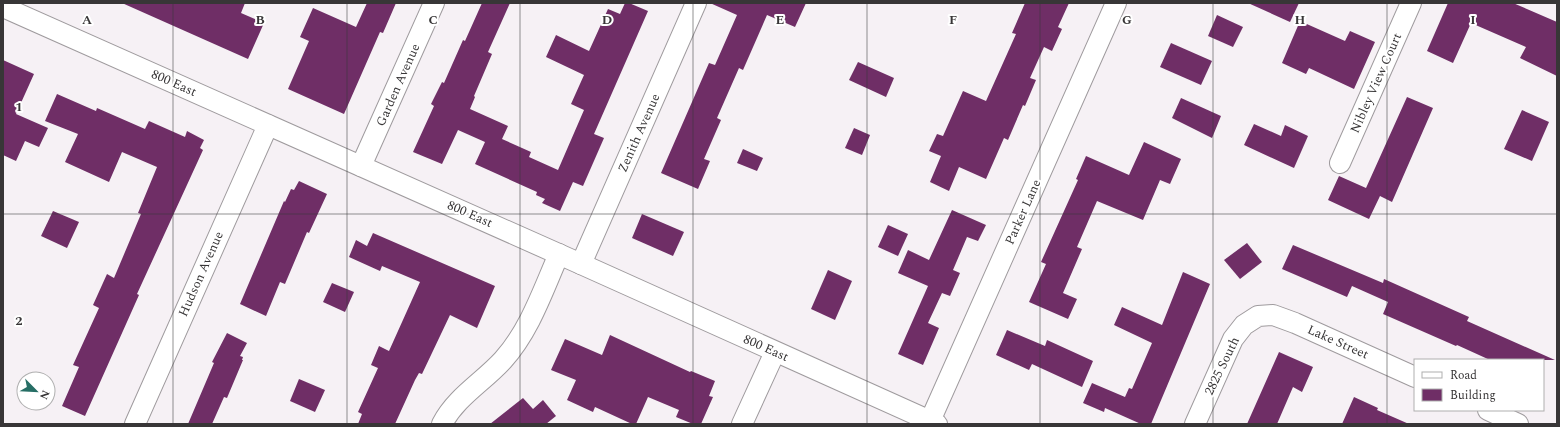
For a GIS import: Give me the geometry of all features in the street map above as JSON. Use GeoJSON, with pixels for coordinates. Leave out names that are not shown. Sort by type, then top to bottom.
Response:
{"type":"FeatureCollection","features":[{"type":"Feature","properties":{"kind":"street","name":"Garden Avenue"},"geometry":{"type":"LineString","coordinates":[[361,166],[434,3]]}},
{"type":"Feature","properties":{"kind":"street","name":"Zenith Avenue"},"geometry":{"type":"LineString","coordinates":[[581,264],[696,3]]}},
{"type":"Feature","properties":{"kind":"street","name":"Parker Lane"},"geometry":{"type":"LineString","coordinates":[[934,423],[1116,3]]}},
{"type":"Feature","properties":{"kind":"street","name":"Nibley View Court"},"geometry":{"type":"LineString","coordinates":[[1340,163],[1412,3]]}},
{"type":"Feature","properties":{"kind":"street","name":"800 East"},"geometry":{"type":"LineString","coordinates":[[3,7],[559,254],[934,423]]}},
{"type":"Feature","properties":{"kind":"street","name":"Hudson Avenue"},"geometry":{"type":"LineString","coordinates":[[135,424],[268,125]]}},
{"type":"Feature","properties":{"kind":"street"},"geometry":{"type":"LineString","coordinates":[[442,424],[464,396],[503,360],[516,344],[528,324],[559,254]]}},
{"type":"Feature","properties":{"kind":"street","name":"Lake Street"},"geometry":{"type":"LineString","coordinates":[[1258,316],[1273,315],[1296,323],[1414,377]]}},
{"type":"Feature","properties":{"kind":"street","name":"2825 South"},"geometry":{"type":"LineString","coordinates":[[1195,424],[1233,339],[1244,325],[1258,316]]}},
{"type":"Feature","properties":{"kind":"street"},"geometry":{"type":"LineString","coordinates":[[742,424],[775,352]]}},
{"type":"Feature","properties":{"kind":"street"},"geometry":{"type":"LineString","coordinates":[[1490,411],[1518,424]]}},
{"type":"Feature","properties":{"kind":"building"},"geometry":{"type":"Polygon","coordinates":[[[122,3],[245,3],[241,13],[264,23],[248,59],[122,3]]]}},
{"type":"Feature","properties":{"kind":"building"},"geometry":{"type":"Polygon","coordinates":[[[367,3],[396,3],[383,33],[380,32],[344,114],[288,89],[309,41],[300,37],[313,8],[356,27],[367,3]]]}},
{"type":"Feature","properties":{"kind":"building"},"geometry":{"type":"Polygon","coordinates":[[[482,3],[510,3],[488,52],[492,54],[470,109],[508,126],[502,139],[531,152],[529,157],[558,170],[584,110],[571,104],[584,75],[546,57],[556,35],[589,51],[608,9],[620,14],[625,3],[629,3],[648,11],[594,134],[604,138],[583,186],[573,182],[560,211],[542,203],[545,199],[536,195],[537,192],[475,164],[485,142],[458,130],[442,164],[413,152],[434,106],[431,104],[442,82],[444,83],[463,40],[465,41],[482,3]]]}},
{"type":"Feature","properties":{"kind":"building"},"geometry":{"type":"Polygon","coordinates":[[[710,3],[806,3],[795,27],[767,15],[743,70],[739,68],[717,118],[721,120],[704,159],[710,161],[698,189],[661,173],[709,63],[715,65],[737,15],[710,3]]]}},
{"type":"Feature","properties":{"kind":"building"},"geometry":{"type":"Polygon","coordinates":[[[1025,3],[1069,3],[1058,27],[1062,29],[1052,51],[1044,47],[1030,78],[1036,80],[1025,106],[1023,105],[1008,140],[1004,138],[986,179],[959,167],[949,191],[930,182],[941,156],[929,151],[937,134],[943,136],[963,91],[986,101],[1016,34],[1012,33],[1025,3]]]}},
{"type":"Feature","properties":{"kind":"building"},"geometry":{"type":"Polygon","coordinates":[[[1248,3],[1299,3],[1290,22],[1248,3]]]}},
{"type":"Feature","properties":{"kind":"building"},"geometry":{"type":"Polygon","coordinates":[[[1448,3],[1513,3],[1557,22],[1557,76],[1520,58],[1526,47],[1471,23],[1453,63],[1427,51],[1448,3]]]}},
{"type":"Feature","properties":{"kind":"building"},"geometry":{"type":"Polygon","coordinates":[[[1217,15],[1243,27],[1233,47],[1208,36],[1217,15]]]}},
{"type":"Feature","properties":{"kind":"building"},"geometry":{"type":"Polygon","coordinates":[[[1300,21],[1345,41],[1350,31],[1375,42],[1354,89],[1309,68],[1306,74],[1282,63],[1300,21]]]}},
{"type":"Feature","properties":{"kind":"building"},"geometry":{"type":"Polygon","coordinates":[[[1171,43],[1212,61],[1201,85],[1160,67],[1171,43]]]}},
{"type":"Feature","properties":{"kind":"building"},"geometry":{"type":"Polygon","coordinates":[[[3,60],[34,74],[16,114],[48,128],[39,147],[25,141],[16,161],[3,155],[3,60]]]}},
{"type":"Feature","properties":{"kind":"building"},"geometry":{"type":"Polygon","coordinates":[[[858,62],[894,78],[886,97],[849,80],[858,62]]]}},
{"type":"Feature","properties":{"kind":"building"},"geometry":{"type":"Polygon","coordinates":[[[57,94],[96,111],[97,108],[145,129],[149,121],[185,137],[187,131],[204,140],[200,148],[203,150],[137,294],[139,295],[85,416],[62,406],[79,367],[73,365],[99,308],[93,305],[107,274],[114,278],[141,214],[138,213],[157,167],[122,152],[109,182],[65,162],[78,134],[45,121],[57,94]]]}},
{"type":"Feature","properties":{"kind":"building"},"geometry":{"type":"Polygon","coordinates":[[[1407,97],[1433,108],[1392,202],[1380,196],[1369,219],[1328,200],[1339,176],[1366,188],[1407,97]]]}},
{"type":"Feature","properties":{"kind":"building"},"geometry":{"type":"Polygon","coordinates":[[[1181,98],[1221,116],[1212,138],[1172,118],[1181,98]]]}},
{"type":"Feature","properties":{"kind":"building"},"geometry":{"type":"Polygon","coordinates":[[[1522,110],[1549,122],[1532,161],[1504,149],[1522,110]]]}},
{"type":"Feature","properties":{"kind":"building"},"geometry":{"type":"Polygon","coordinates":[[[1254,124],[1281,136],[1285,125],[1308,136],[1294,168],[1244,145],[1254,124]]]}},
{"type":"Feature","properties":{"kind":"building"},"geometry":{"type":"Polygon","coordinates":[[[854,128],[870,135],[862,155],[845,148],[854,128]]]}},
{"type":"Feature","properties":{"kind":"building"},"geometry":{"type":"Polygon","coordinates":[[[1144,142],[1181,159],[1170,184],[1160,180],[1143,220],[1097,201],[1077,247],[1082,249],[1063,293],[1077,299],[1068,319],[1029,302],[1046,264],[1041,262],[1078,180],[1076,179],[1086,156],[1129,175],[1144,142]]]}},
{"type":"Feature","properties":{"kind":"building"},"geometry":{"type":"Polygon","coordinates":[[[743,149],[763,158],[757,171],[737,163],[743,149]]]}},
{"type":"Feature","properties":{"kind":"building"},"geometry":{"type":"Polygon","coordinates":[[[299,181],[327,194],[309,233],[307,232],[285,284],[280,282],[266,316],[240,304],[284,201],[285,202],[291,189],[294,190],[299,181]]]}},
{"type":"Feature","properties":{"kind":"building"},"geometry":{"type":"Polygon","coordinates":[[[952,210],[986,225],[978,241],[967,237],[953,270],[960,273],[950,296],[942,293],[928,323],[939,328],[923,365],[898,354],[928,286],[898,273],[908,250],[929,260],[952,210]]]}},
{"type":"Feature","properties":{"kind":"building"},"geometry":{"type":"Polygon","coordinates":[[[53,211],[79,222],[67,248],[41,236],[53,211]]]}},
{"type":"Feature","properties":{"kind":"building"},"geometry":{"type":"Polygon","coordinates":[[[642,214],[684,232],[673,256],[632,238],[642,214]]]}},
{"type":"Feature","properties":{"kind":"building"},"geometry":{"type":"Polygon","coordinates":[[[888,225],[908,234],[898,256],[878,247],[888,225]]]}},
{"type":"Feature","properties":{"kind":"building"},"geometry":{"type":"Polygon","coordinates":[[[373,233],[495,286],[477,328],[450,315],[422,374],[419,373],[415,380],[395,424],[358,424],[362,414],[358,412],[378,368],[371,365],[379,346],[389,351],[420,282],[382,266],[380,271],[349,257],[356,240],[367,246],[373,233]]]}},
{"type":"Feature","properties":{"kind":"building"},"geometry":{"type":"Polygon","coordinates":[[[1247,243],[1262,262],[1240,279],[1224,260],[1247,243]]]}},
{"type":"Feature","properties":{"kind":"building"},"geometry":{"type":"Polygon","coordinates":[[[1293,245],[1383,283],[1384,279],[1469,317],[1467,321],[1555,360],[1488,359],[1383,314],[1388,302],[1352,286],[1347,297],[1282,269],[1293,245]]]}},
{"type":"Feature","properties":{"kind":"building"},"geometry":{"type":"Polygon","coordinates":[[[828,270],[852,281],[835,320],[811,309],[828,270]]]}},
{"type":"Feature","properties":{"kind":"building"},"geometry":{"type":"Polygon","coordinates":[[[1183,272],[1210,284],[1151,424],[1141,424],[1105,408],[1104,412],[1083,403],[1092,383],[1125,397],[1129,388],[1132,389],[1152,343],[1114,325],[1122,307],[1162,325],[1183,272]]]}},
{"type":"Feature","properties":{"kind":"building"},"geometry":{"type":"Polygon","coordinates":[[[332,283],[354,292],[345,312],[323,302],[332,283]]]}},
{"type":"Feature","properties":{"kind":"building"},"geometry":{"type":"Polygon","coordinates":[[[1007,330],[1045,346],[1047,340],[1093,361],[1082,387],[1032,364],[1029,370],[996,355],[1007,330]]]}},
{"type":"Feature","properties":{"kind":"building"},"geometry":{"type":"Polygon","coordinates":[[[227,333],[247,343],[240,356],[243,357],[243,360],[227,398],[224,397],[212,424],[188,424],[214,363],[212,362],[227,333]]]}},
{"type":"Feature","properties":{"kind":"building"},"geometry":{"type":"Polygon","coordinates":[[[610,335],[690,372],[691,371],[715,381],[709,396],[713,397],[701,424],[693,424],[676,417],[679,410],[648,397],[636,424],[632,424],[595,407],[593,412],[567,400],[576,380],[551,370],[565,339],[602,355],[610,335]]]}},
{"type":"Feature","properties":{"kind":"building"},"geometry":{"type":"Polygon","coordinates":[[[1279,352],[1313,367],[1302,392],[1293,387],[1277,424],[1247,424],[1279,352]]]}},
{"type":"Feature","properties":{"kind":"building"},"geometry":{"type":"Polygon","coordinates":[[[299,379],[325,390],[315,412],[290,401],[299,379]]]}},
{"type":"Feature","properties":{"kind":"building"},"geometry":{"type":"Polygon","coordinates":[[[1354,397],[1378,408],[1377,410],[1409,424],[1342,424],[1354,397]]]}},
{"type":"Feature","properties":{"kind":"building"},"geometry":{"type":"Polygon","coordinates":[[[523,398],[533,409],[543,400],[556,416],[546,424],[490,424],[523,398]]]}}]}
